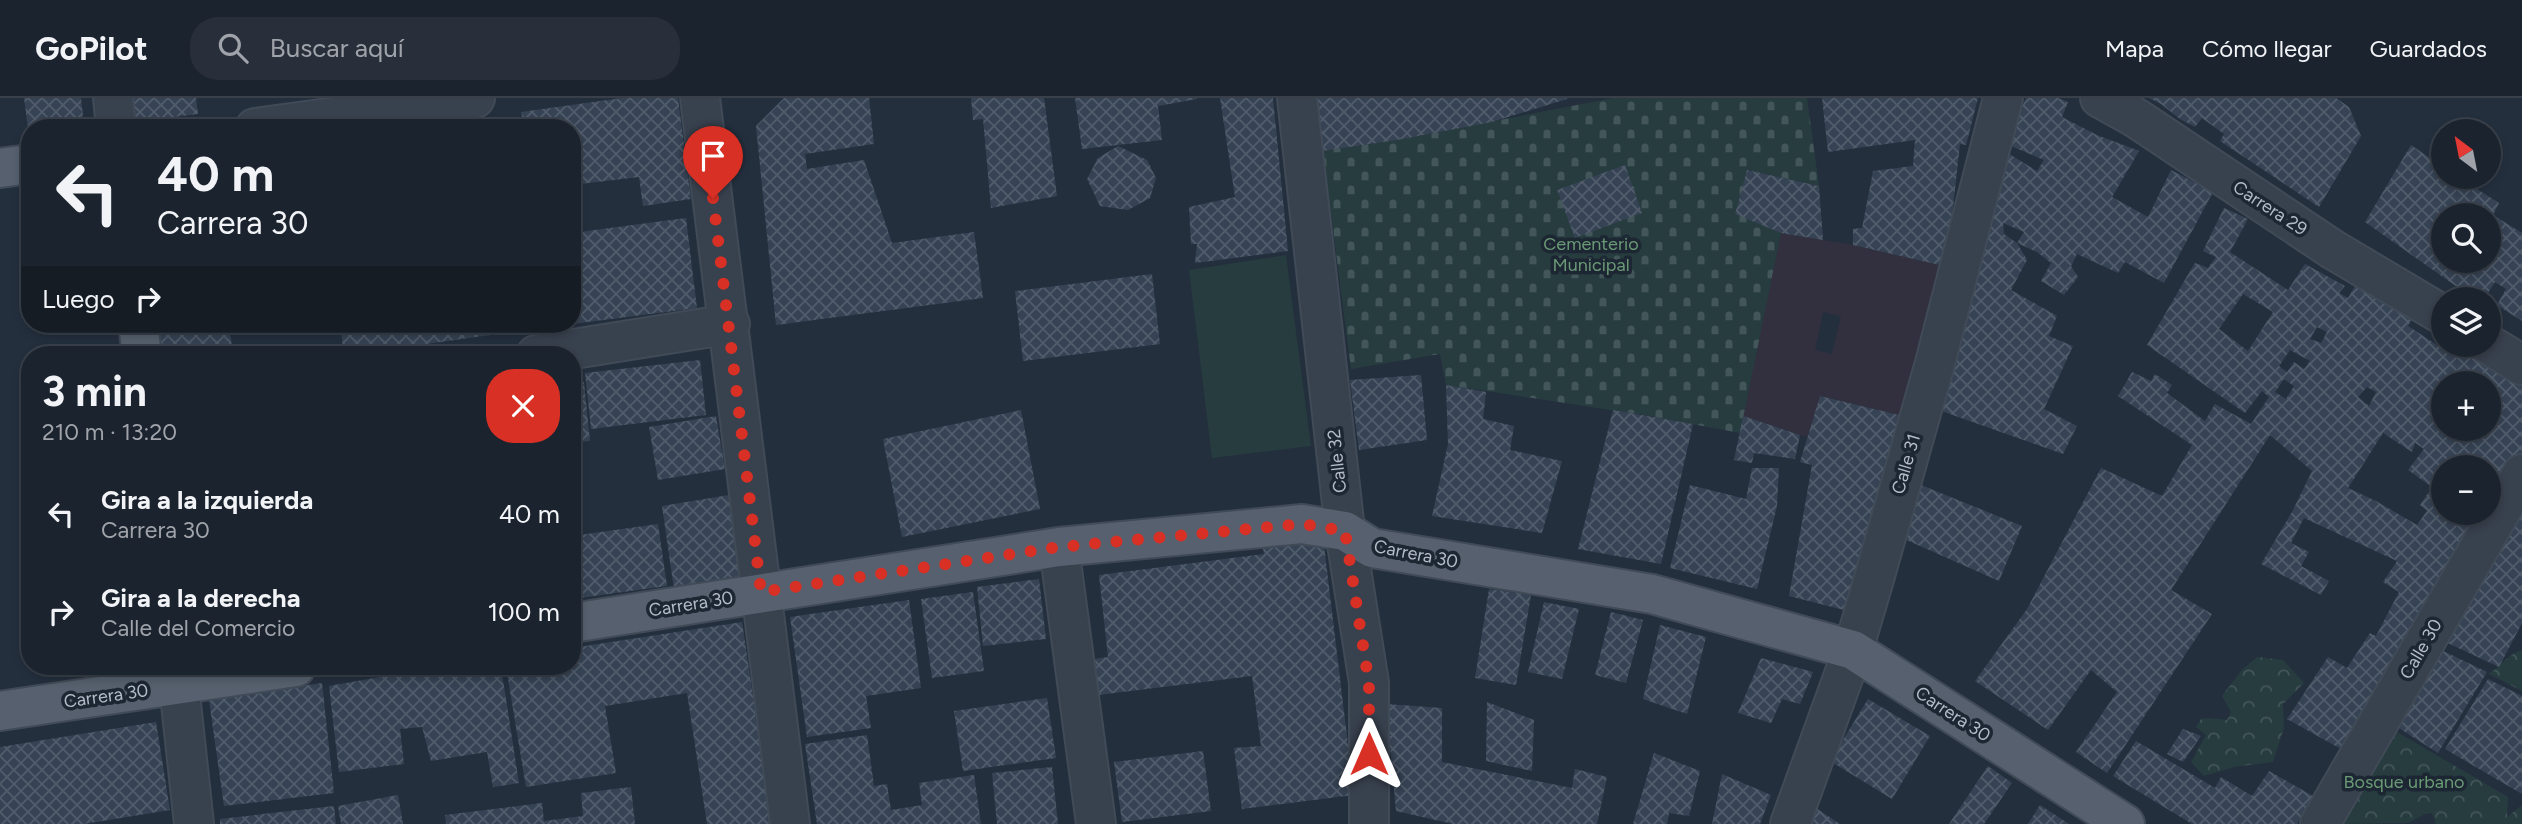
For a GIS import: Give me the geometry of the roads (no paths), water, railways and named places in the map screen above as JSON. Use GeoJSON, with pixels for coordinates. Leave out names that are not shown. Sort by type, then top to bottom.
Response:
{"type":"FeatureCollection","features":[{"type":"Feature","properties":{"kind":"main road"},"geometry":{"type":"LineString","coordinates":[[0,168],[21,165]]}},
{"type":"Feature","properties":{"kind":"main road","name":"Carrera 30"},"geometry":{"type":"LineString","coordinates":[[581,622],[1059,547],[1302,524],[1345,531],[1372,548],[1652,594],[1853,650],[2125,824]]}},
{"type":"Feature","properties":{"kind":"main road","name":"Carrera 30"},"geometry":{"type":"LineString","coordinates":[[0,710],[178,676]]}},
{"type":"Feature","properties":{"kind":"street"},"geometry":{"type":"LineString","coordinates":[[113,98],[115,119]]}},
{"type":"Feature","properties":{"kind":"street"},"geometry":{"type":"LineString","coordinates":[[307,119],[400,103],[475,98]]}},
{"type":"Feature","properties":{"kind":"street"},"geometry":{"type":"LineString","coordinates":[[700,98],[790,824]]}},
{"type":"Feature","properties":{"kind":"street","name":"Calle 32"},"geometry":{"type":"LineString","coordinates":[[1297,98],[1345,531],[1369,684],[1368,824]]}},
{"type":"Feature","properties":{"kind":"street","name":"Calle 31"},"geometry":{"type":"LineString","coordinates":[[1790,824],[1853,650],[1936,363],[2003,98]]}},
{"type":"Feature","properties":{"kind":"street","name":"Carrera 29"},"geometry":{"type":"LineString","coordinates":[[2100,98],[2136,118],[2322,242],[2431,308]]}},
{"type":"Feature","properties":{"kind":"street"},"geometry":{"type":"LineString","coordinates":[[581,348],[730,324]]}},
{"type":"Feature","properties":{"kind":"street"},"geometry":{"type":"LineString","coordinates":[[2501,352],[2522,365]]}},
{"type":"Feature","properties":{"kind":"street","name":"Calle 30"},"geometry":{"type":"LineString","coordinates":[[2320,824],[2522,474]]}},
{"type":"Feature","properties":{"kind":"street"},"geometry":{"type":"LineString","coordinates":[[1059,547],[1096,824]]}},
{"type":"Feature","properties":{"kind":"street"},"geometry":{"type":"LineString","coordinates":[[178,676],[194,824]]}},
{"type":"Feature","properties":{"kind":"park label","name":"Cementerio Municipal"},"geometry":{"type":"Point","coordinates":[1591,254]}},
{"type":"Feature","properties":{"kind":"park label","name":"Bosque urbano"},"geometry":{"type":"Point","coordinates":[2404,782]}}]}
